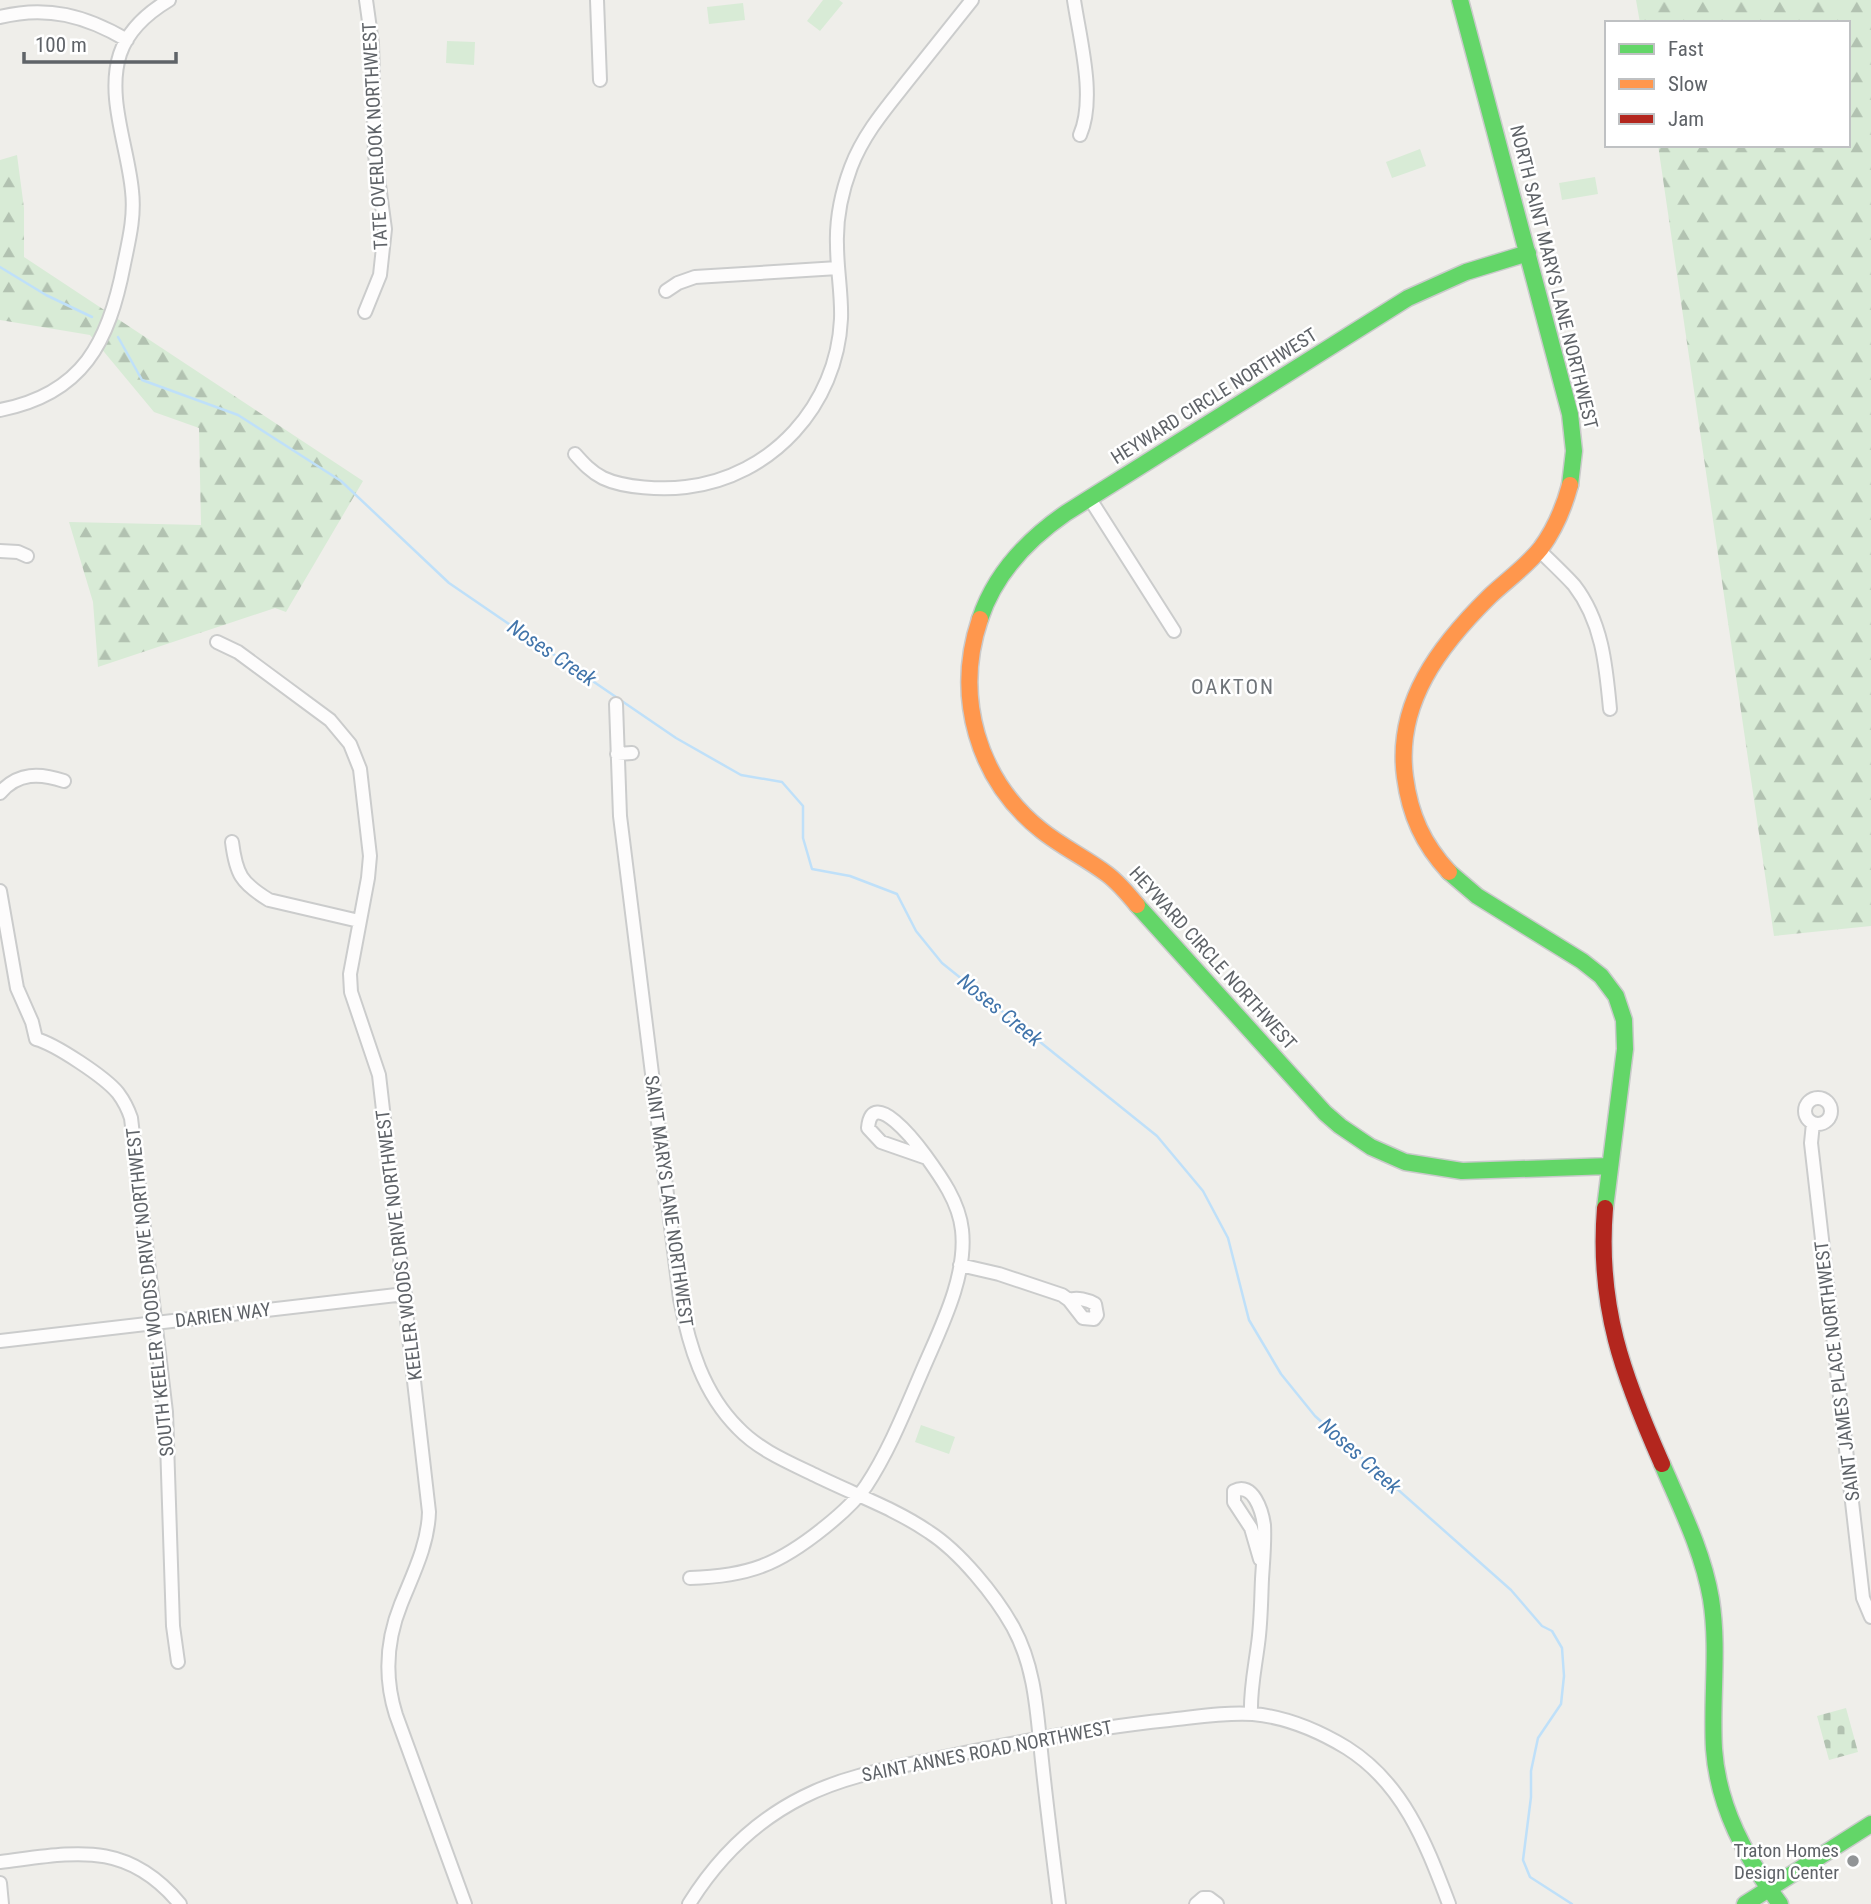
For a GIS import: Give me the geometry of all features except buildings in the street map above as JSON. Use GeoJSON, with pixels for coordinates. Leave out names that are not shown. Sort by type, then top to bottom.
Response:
{"type":"FeatureCollection","features":[{"type":"Feature","properties":{"kind":"street"},"geometry":{"type":"LineString","coordinates":[[0,410],[36,400],[64,384],[97,347],[115,309],[132,218],[132,190],[116,84],[120,54],[127,40],[145,18],[169,0]]}},
{"type":"Feature","properties":{"kind":"street","name":"TATE OVERLOOK NORTHWEST"},"geometry":{"type":"LineString","coordinates":[[365,312],[380,275],[385,229],[374,142],[372,43],[366,0]]}},
{"type":"Feature","properties":{"kind":"street"},"geometry":{"type":"LineString","coordinates":[[597,0],[600,80]]}},
{"type":"Feature","properties":{"kind":"street"},"geometry":{"type":"LineString","coordinates":[[575,454],[604,479],[664,488],[703,485],[756,463],[787,440],[806,419],[831,373],[840,335],[837,243],[842,199],[858,152],[881,114],[972,0]]}},
{"type":"Feature","properties":{"kind":"street"},"geometry":{"type":"LineString","coordinates":[[1074,0],[1087,92],[1087,113],[1080,135]]}},
{"type":"Feature","properties":{"kind":"street","name":"NORTH SAINT MARYS LANE NORTHWEST"},"geometry":{"type":"LineString","coordinates":[[1460,0],[1570,414],[1575,466],[1559,520],[1539,550],[1452,636],[1428,666],[1413,696],[1405,727],[1405,787],[1420,832],[1450,875],[1477,897],[1597,972],[1613,990],[1623,1012],[1626,1034],[1603,1248],[1610,1320],[1625,1374],[1703,1565],[1716,1636],[1714,1745],[1719,1787],[1734,1832],[1780,1904]]}},
{"type":"Feature","properties":{"kind":"street"},"geometry":{"type":"LineString","coordinates":[[0,17],[33,11],[67,14],[95,23],[127,40]]}},
{"type":"Feature","properties":{"kind":"street","name":"HEYWARD CIRCLE NORTHWEST"},"geometry":{"type":"LineString","coordinates":[[1528,253],[1466,271],[1408,298],[1040,532],[1016,554],[984,604],[971,642],[968,672],[973,724],[985,760],[1013,802],[1047,835],[1117,882],[1325,1113],[1349,1135],[1371,1149],[1414,1165],[1448,1171],[1610,1166]]}},
{"type":"Feature","properties":{"kind":"street"},"geometry":{"type":"LineString","coordinates":[[666,291],[695,277],[838,268]]}},
{"type":"Feature","properties":{"kind":"street"},"geometry":{"type":"LineString","coordinates":[[1090,499],[1174,631]]}},
{"type":"Feature","properties":{"kind":"street"},"geometry":{"type":"LineString","coordinates":[[1539,550],[1573,584],[1590,610],[1601,638],[1610,709]]}},
{"type":"Feature","properties":{"kind":"street"},"geometry":{"type":"LineString","coordinates":[[0,551],[18,552],[27,556]]}},
{"type":"Feature","properties":{"kind":"street","name":"KEELER WOODS DRIVE NORTHWEST"},"geometry":{"type":"LineString","coordinates":[[216,642],[238,652],[330,720],[350,744],[360,769],[370,856],[350,974],[351,992],[379,1074],[427,1495],[428,1527],[423,1551],[391,1636],[387,1662],[388,1685],[396,1715],[465,1904]]}},
{"type":"Feature","properties":{"kind":"street","name":"SAINT MARYS LANE NORTHWEST"},"geometry":{"type":"LineString","coordinates":[[616,704],[619,805],[624,854],[680,1299],[691,1347],[713,1395],[743,1433],[777,1456],[901,1515],[931,1533],[962,1561],[995,1600],[1015,1630],[1026,1656],[1034,1688],[1059,1904]]}},
{"type":"Feature","properties":{"kind":"street"},"geometry":{"type":"LineString","coordinates":[[617,754],[632,753]]}},
{"type":"Feature","properties":{"kind":"street"},"geometry":{"type":"LineString","coordinates":[[0,793],[6,786],[24,776],[46,775],[64,781]]}},
{"type":"Feature","properties":{"kind":"street"},"geometry":{"type":"LineString","coordinates":[[232,842],[239,874],[253,889],[270,900],[359,921]]}},
{"type":"Feature","properties":{"kind":"street","name":"SOUTH KEELER WOODS DRIVE NORTHWEST"},"geometry":{"type":"LineString","coordinates":[[0,891],[17,988],[32,1021],[36,1039],[49,1043],[111,1086],[125,1104],[131,1118],[166,1412],[173,1626],[178,1662]]}},
{"type":"Feature","properties":{"kind":"street"},"geometry":{"type":"LineString","coordinates":[[690,1578],[731,1576],[777,1560],[817,1534],[858,1496],[867,1484],[923,1369],[946,1311],[960,1265],[963,1238],[958,1212],[944,1181],[914,1140],[889,1116],[881,1113],[868,1120],[867,1128],[881,1142],[927,1158]]}},
{"type":"Feature","properties":{"kind":"street","name":"SAINT JAMES PLACE NORTHWEST"},"geometry":{"type":"LineString","coordinates":[[1813,1124],[1811,1143],[1863,1598],[1871,1617]]}},
{"type":"Feature","properties":{"kind":"street"},"geometry":{"type":"LineString","coordinates":[[960,1265],[999,1274],[1062,1295],[1069,1300]]}},
{"type":"Feature","properties":{"kind":"street","name":"DARIEN WAY"},"geometry":{"type":"LineString","coordinates":[[0,1341],[405,1294]]}},
{"type":"Feature","properties":{"kind":"street"},"geometry":{"type":"LineString","coordinates":[[1251,1714],[1251,1692],[1259,1642],[1263,1561],[1264,1526],[1256,1500],[1248,1491],[1237,1489],[1234,1491],[1234,1502],[1251,1528],[1260,1559],[1263,1561]]}},
{"type":"Feature","properties":{"kind":"street","name":"SAINT ANNES ROAD NORTHWEST"},"geometry":{"type":"LineString","coordinates":[[689,1904],[704,1881],[734,1847],[768,1818],[805,1795],[871,1772],[1039,1737],[1231,1713],[1251,1714],[1291,1723],[1328,1738],[1362,1759],[1377,1772],[1392,1788],[1416,1823],[1449,1904]]}},
{"type":"Feature","properties":{"kind":"street"},"geometry":{"type":"LineString","coordinates":[[1745,1904],[1871,1824]]}},
{"type":"Feature","properties":{"kind":"street"},"geometry":{"type":"LineString","coordinates":[[0,1862],[71,1853],[108,1856],[128,1862],[151,1875],[180,1904]]}},
{"type":"Feature","properties":{"kind":"street"},"geometry":{"type":"LineString","coordinates":[[0,1883],[2,1904]]}},
{"type":"Feature","properties":{"kind":"street"},"geometry":{"type":"LineString","coordinates":[[1196,1904],[1203,1898],[1209,1898],[1217,1904]]}},
{"type":"Feature","properties":{"kind":"green space"},"geometry":{"type":"Polygon","coordinates":[[[823,0],[839,0],[843,3],[820,31],[807,21],[823,0]]]}},
{"type":"Feature","properties":{"kind":"green space"},"geometry":{"type":"Polygon","coordinates":[[[1636,0],[1871,0],[1871,926],[1774,936],[1658,147],[1850,147],[1850,21],[1640,21],[1636,0]]]}},
{"type":"Feature","properties":{"kind":"green space"},"geometry":{"type":"Polygon","coordinates":[[[743,3],[745,20],[709,24],[707,7],[743,3]]]}},
{"type":"Feature","properties":{"kind":"green space"},"geometry":{"type":"Polygon","coordinates":[[[447,41],[475,42],[474,65],[446,63],[447,41]]]}},
{"type":"Feature","properties":{"kind":"green space"},"geometry":{"type":"Polygon","coordinates":[[[1420,149],[1426,166],[1392,178],[1386,162],[1420,149]]]}},
{"type":"Feature","properties":{"kind":"green space"},"geometry":{"type":"Polygon","coordinates":[[[17,155],[24,208],[24,257],[363,481],[286,612],[275,608],[98,667],[93,602],[69,522],[201,525],[199,428],[154,412],[90,335],[0,320],[0,160],[17,155]]]}},
{"type":"Feature","properties":{"kind":"green space"},"geometry":{"type":"Polygon","coordinates":[[[1595,177],[1598,194],[1562,200],[1559,183],[1595,177]]]}},
{"type":"Feature","properties":{"kind":"green space"},"geometry":{"type":"Polygon","coordinates":[[[921,1425],[955,1437],[949,1454],[915,1442],[921,1425]]]}},
{"type":"Feature","properties":{"kind":"green space"},"geometry":{"type":"Polygon","coordinates":[[[1846,1708],[1858,1752],[1829,1760],[1817,1716],[1846,1708]]]}},
{"type":"Feature","properties":{"kind":"waterway","name":"Noses Creek"},"geometry":{"type":"LineString","coordinates":[[0,267],[46,295],[92,317]]}},
{"type":"Feature","properties":{"kind":"waterway","name":"Noses Creek"},"geometry":{"type":"LineString","coordinates":[[118,337],[142,380],[238,415],[341,481],[449,583],[676,738],[741,775],[782,782],[803,806],[803,838],[812,869],[850,876],[897,894],[916,931],[942,963],[1157,1136],[1203,1191],[1228,1238],[1249,1320],[1281,1374],[1315,1416],[1511,1590],[1542,1626],[1552,1631],[1562,1648],[1564,1676],[1561,1704],[1538,1738],[1531,1771],[1531,1797],[1523,1860],[1530,1877],[1572,1904]]}},
{"type":"Feature","properties":{"kind":"traffic: fast"},"geometry":{"type":"LineString","coordinates":[[1460,0],[1570,414],[1574,451],[1570,485]]}},
{"type":"Feature","properties":{"kind":"traffic: fast"},"geometry":{"type":"LineString","coordinates":[[980,619],[994,587],[1014,559],[1038,534],[1066,513],[1408,298],[1466,272],[1528,253]]}},
{"type":"Feature","properties":{"kind":"traffic: fast"},"geometry":{"type":"LineString","coordinates":[[1449,872],[1477,896],[1582,961],[1601,976],[1616,996],[1624,1020],[1625,1049],[1605,1208]]}},
{"type":"Feature","properties":{"kind":"traffic: fast"},"geometry":{"type":"LineString","coordinates":[[1137,905],[1325,1113],[1371,1147],[1405,1162],[1462,1171],[1610,1166]]}},
{"type":"Feature","properties":{"kind":"traffic: fast"},"geometry":{"type":"LineString","coordinates":[[1662,1464],[1697,1547],[1711,1599],[1714,1637],[1714,1749],[1721,1791],[1745,1850],[1780,1904]]}},
{"type":"Feature","properties":{"kind":"traffic: fast"},"geometry":{"type":"LineString","coordinates":[[1745,1904],[1871,1824]]}},
{"type":"Feature","properties":{"kind":"traffic: slow"},"geometry":{"type":"LineString","coordinates":[[1449,872],[1425,840],[1407,791],[1404,750],[1407,724],[1414,700],[1438,655],[1454,635],[1490,596],[1541,548],[1558,518],[1570,485]]}},
{"type":"Feature","properties":{"kind":"traffic: slow"},"geometry":{"type":"LineString","coordinates":[[980,619],[973,648],[971,706],[987,761],[1001,786],[1019,809],[1049,836],[1111,877],[1137,905]]}},
{"type":"Feature","properties":{"kind":"traffic: jam"},"geometry":{"type":"LineString","coordinates":[[1605,1208],[1605,1277],[1609,1309],[1625,1370],[1662,1464]]}},
{"type":"Feature","properties":{"kind":"place","name":"Traton Homes Design Center"},"geometry":{"type":"Point","coordinates":[1853,1861]}},
{"type":"Feature","properties":{"kind":"district","name":"OAKTON"},"geometry":{"type":"Point","coordinates":[1233,687]}}]}
